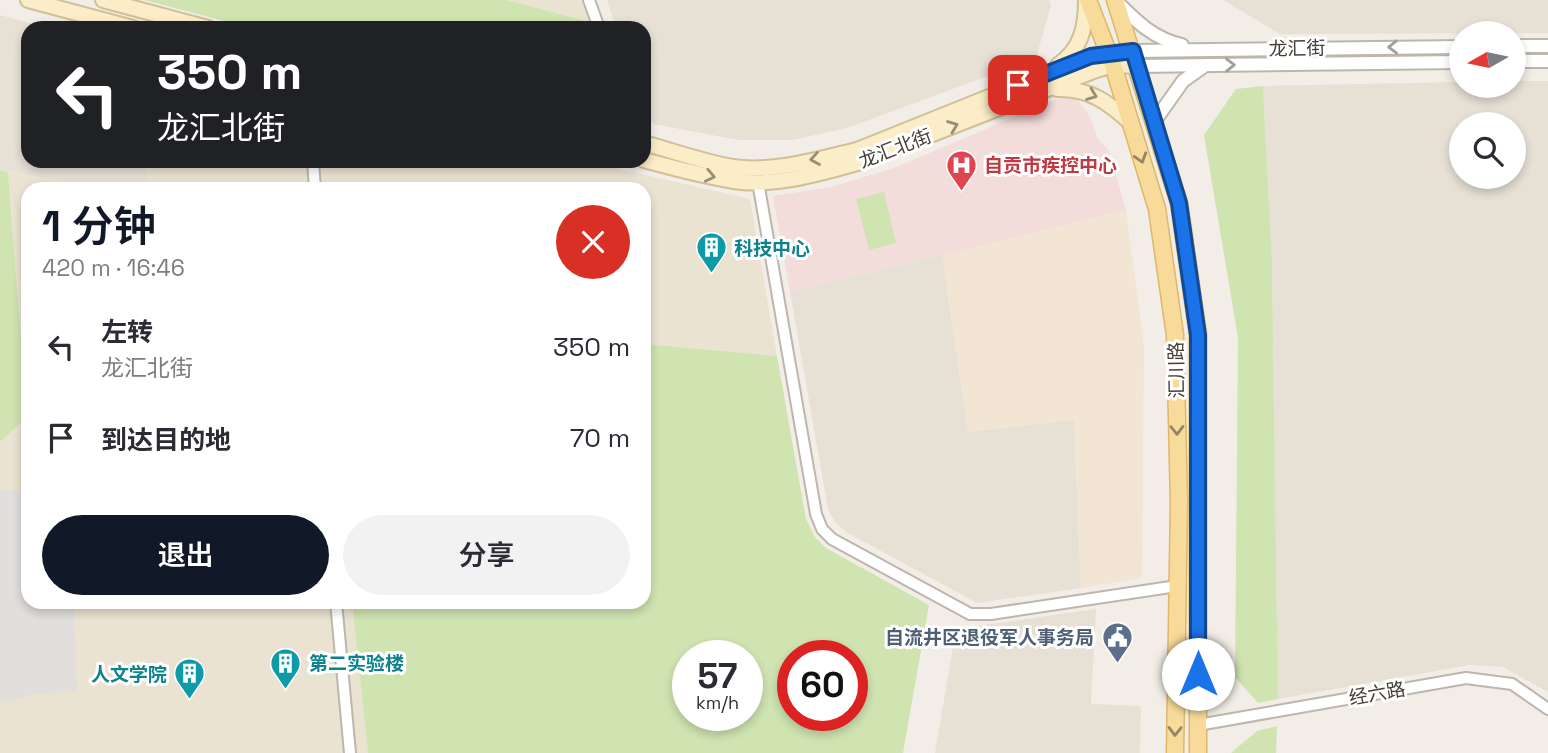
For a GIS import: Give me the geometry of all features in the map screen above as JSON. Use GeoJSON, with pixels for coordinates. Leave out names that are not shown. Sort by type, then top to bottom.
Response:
{"type":"FeatureCollection","features":[{"type":"Feature","properties":{"kind":"main road"},"geometry":{"type":"LineString","coordinates":[[28,0],[107,21]]}},
{"type":"Feature","properties":{"kind":"main road"},"geometry":{"type":"LineString","coordinates":[[103,0],[182,21]]}},
{"type":"Feature","properties":{"kind":"main road"},"geometry":{"type":"LineString","coordinates":[[1043,83],[1068,58],[1083,35],[1087,0]]}},
{"type":"Feature","properties":{"kind":"main road","name":"汇川路"},"geometry":{"type":"LineString","coordinates":[[1087,0],[1111,59],[1157,209],[1175,335],[1175,753]]}},
{"type":"Feature","properties":{"kind":"main road","name":"汇川路"},"geometry":{"type":"LineString","coordinates":[[1115,0],[1179,203],[1198,335],[1198,753]]}},
{"type":"Feature","properties":{"kind":"main road","name":"龙汇北街"},"geometry":{"type":"LineString","coordinates":[[651,145],[734,167],[756,168],[820,159],[857,150],[1111,59],[1135,58]]}},
{"type":"Feature","properties":{"kind":"main road"},"geometry":{"type":"LineString","coordinates":[[1043,83],[1075,89],[1105,100],[1130,123]]}},
{"type":"Feature","properties":{"kind":"main road","name":"龙汇北街"},"geometry":{"type":"LineString","coordinates":[[651,162],[735,181],[758,182],[823,173],[862,162],[1043,83]]}},
{"type":"Feature","properties":{"kind":"street"},"geometry":{"type":"LineString","coordinates":[[589,0],[596,21]]}},
{"type":"Feature","properties":{"kind":"street"},"geometry":{"type":"LineString","coordinates":[[1115,0],[1141,26],[1165,41],[1199,50]]}},
{"type":"Feature","properties":{"kind":"street"},"geometry":{"type":"LineString","coordinates":[[1526,46],[1548,46]]}},
{"type":"Feature","properties":{"kind":"street","name":"龙汇街"},"geometry":{"type":"LineString","coordinates":[[1135,58],[1199,50],[1449,47]]}},
{"type":"Feature","properties":{"kind":"street","name":"龙汇街"},"geometry":{"type":"LineString","coordinates":[[1135,58],[1204,66],[1449,62]]}},
{"type":"Feature","properties":{"kind":"street"},"geometry":{"type":"LineString","coordinates":[[1526,61],[1548,61]]}},
{"type":"Feature","properties":{"kind":"street"},"geometry":{"type":"LineString","coordinates":[[1154,122],[1182,81],[1204,66]]}},
{"type":"Feature","properties":{"kind":"street"},"geometry":{"type":"LineString","coordinates":[[758,182],[816,514],[822,529],[832,539],[970,614],[991,614],[1177,586]]}},
{"type":"Feature","properties":{"kind":"street"},"geometry":{"type":"LineString","coordinates":[[337,609],[350,753]]}},
{"type":"Feature","properties":{"kind":"street","name":"经六路"},"geometry":{"type":"LineString","coordinates":[[1198,724],[1466,678],[1512,684],[1548,709]]}},
{"type":"Feature","properties":{"kind":"shaded area"},"geometry":{"type":"Polygon","coordinates":[[[506,0],[581,0],[590,21],[586,21],[506,0]]]}},
{"type":"Feature","properties":{"kind":"shaded area"},"geometry":{"type":"Polygon","coordinates":[[[607,0],[1049,0],[1051,5],[1036,58],[847,128],[792,140],[738,140],[654,124],[651,121],[651,21],[614,21],[607,0]]]}},
{"type":"Feature","properties":{"kind":"shaded area"},"geometry":{"type":"Polygon","coordinates":[[[1223,0],[1548,0],[1548,33],[1526,33],[1526,21],[1449,21],[1449,33],[1280,34],[1223,0]]]}},
{"type":"Feature","properties":{"kind":"shaded area"},"geometry":{"type":"Polygon","coordinates":[[[0,15],[22,21],[21,168],[146,168],[148,182],[65,182],[0,170],[0,15]]]}},
{"type":"Feature","properties":{"kind":"shaded area"},"geometry":{"type":"Polygon","coordinates":[[[1526,81],[1548,81],[1548,692],[1503,667],[1470,665],[1278,699],[1272,262],[1263,86],[1449,82],[1449,98],[1526,98],[1526,81]]]}},
{"type":"Feature","properties":{"kind":"shaded area","name":"自贡市疾控中心"},"geometry":{"type":"Polygon","coordinates":[[[1066,95],[1077,99],[1090,117],[1098,139],[1109,151],[1126,210],[790,292],[773,196],[831,187],[894,168],[1066,95]]]}},
{"type":"Feature","properties":{"kind":"shaded area"},"geometry":{"type":"Polygon","coordinates":[[[146,168],[615,168],[750,199],[777,356],[651,345],[651,182],[148,182],[146,168]]]}},
{"type":"Feature","properties":{"kind":"shaded area"},"geometry":{"type":"Polygon","coordinates":[[[8,172],[64,182],[21,182],[21,340],[8,172]]]}},
{"type":"Feature","properties":{"kind":"shaded area"},"geometry":{"type":"Polygon","coordinates":[[[1126,210],[1144,346],[1142,578],[1081,588],[1074,420],[968,432],[942,255],[1126,210]]]}},
{"type":"Feature","properties":{"kind":"shaded area"},"geometry":{"type":"Polygon","coordinates":[[[942,255],[968,432],[1074,420],[1081,588],[977,603],[846,532],[835,522],[828,509],[790,292],[942,255]]]}},
{"type":"Feature","properties":{"kind":"shaded area"},"geometry":{"type":"Polygon","coordinates":[[[21,423],[21,609],[353,609],[368,753],[0,753],[0,442],[21,423]]]}},
{"type":"Feature","properties":{"kind":"shaded area"},"geometry":{"type":"Polygon","coordinates":[[[21,490],[21,609],[74,609],[77,691],[35,694],[0,704],[0,491],[21,490]]]}},
{"type":"Feature","properties":{"kind":"shaded area"},"geometry":{"type":"Polygon","coordinates":[[[1096,609],[1091,704],[1141,706],[1140,753],[935,753],[956,629],[1096,609]]]}},
{"type":"Feature","properties":{"kind":"green space"},"geometry":{"type":"Polygon","coordinates":[[[144,0],[506,0],[586,21],[224,21],[144,0]]]}},
{"type":"Feature","properties":{"kind":"green space"},"geometry":{"type":"Polygon","coordinates":[[[1263,86],[1272,262],[1278,699],[1258,703],[1235,677],[1238,338],[1204,135],[1236,89],[1263,86]]]}},
{"type":"Feature","properties":{"kind":"green space"},"geometry":{"type":"Polygon","coordinates":[[[0,170],[8,172],[21,340],[21,423],[0,442],[0,170]]]}},
{"type":"Feature","properties":{"kind":"green space"},"geometry":{"type":"Polygon","coordinates":[[[884,192],[896,243],[869,250],[856,199],[884,192]]]}},
{"type":"Feature","properties":{"kind":"green space"},"geometry":{"type":"Polygon","coordinates":[[[651,345],[777,356],[806,519],[815,537],[826,548],[929,605],[903,753],[368,753],[353,609],[651,609],[651,345]]]}},
{"type":"Feature","properties":{"kind":"green space"},"geometry":{"type":"Polygon","coordinates":[[[1277,726],[1276,753],[1231,753],[1257,731],[1277,726]]]}},
{"type":"Feature","properties":{"kind":"place","name":"自贡市疾控中心"},"geometry":{"type":"Point","coordinates":[961,192]}},
{"type":"Feature","properties":{"kind":"place","name":"科技中心"},"geometry":{"type":"Point","coordinates":[711,275]}},
{"type":"Feature","properties":{"kind":"place","name":"自流井区退役军人事务局"},"geometry":{"type":"Point","coordinates":[1117,664]}},
{"type":"Feature","properties":{"kind":"place","name":"第二实验楼"},"geometry":{"type":"Point","coordinates":[286,690]}},
{"type":"Feature","properties":{"kind":"place","name":"人文学院"},"geometry":{"type":"Point","coordinates":[190,701]}},
{"type":"Feature","properties":{"kind":"route"},"geometry":{"type":"LineString","coordinates":[[1018,85],[1091,56],[1133,51],[1179,203],[1198,335],[1198,674]]}}]}
